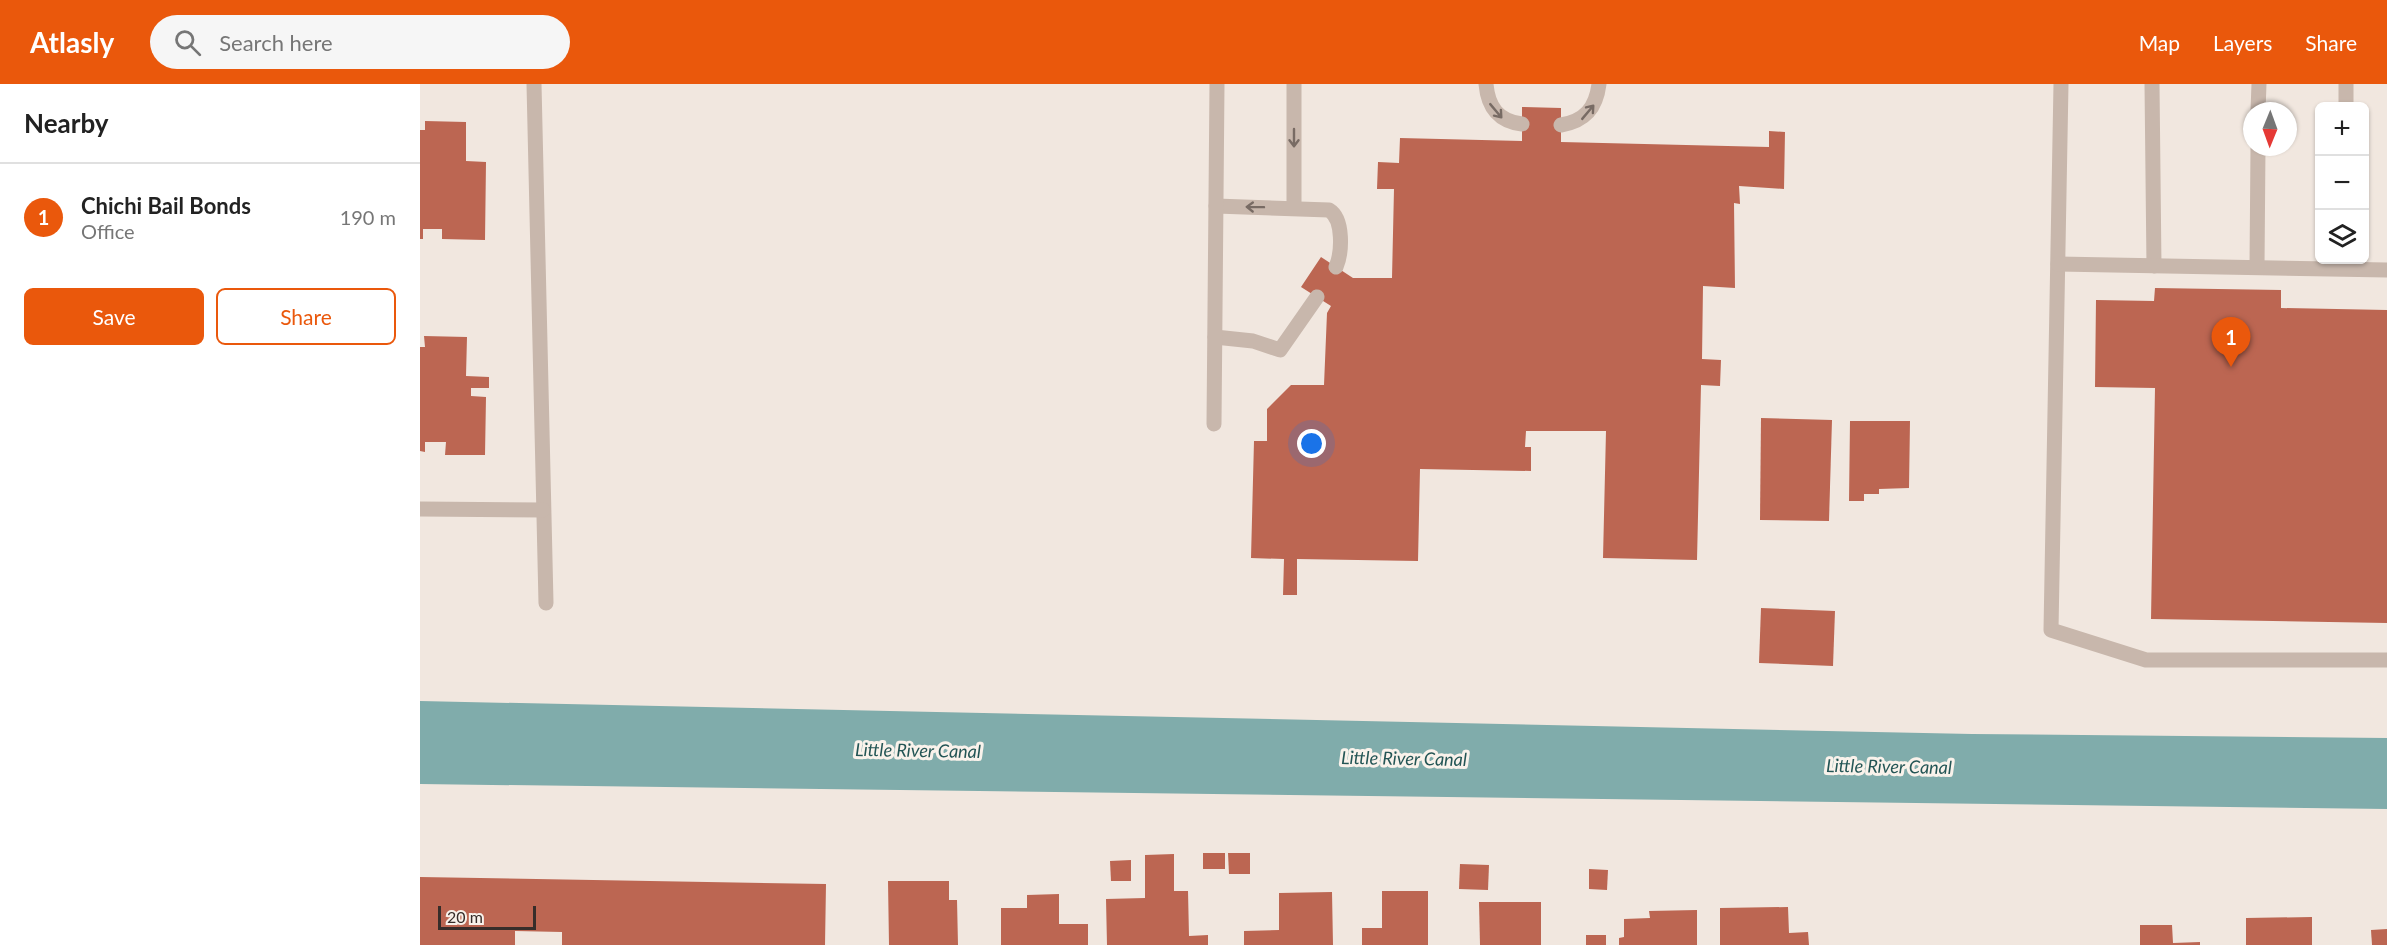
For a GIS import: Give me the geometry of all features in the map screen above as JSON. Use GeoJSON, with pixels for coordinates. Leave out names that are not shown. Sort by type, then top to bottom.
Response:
{"type":"FeatureCollection","features":[{"type":"Feature","properties":{"kind":"lane"},"geometry":{"type":"LineString","coordinates":[[534,84],[546,603]]}},
{"type":"Feature","properties":{"kind":"lane"},"geometry":{"type":"LineString","coordinates":[[1214,423],[1217,84]]}},
{"type":"Feature","properties":{"kind":"lane"},"geometry":{"type":"LineString","coordinates":[[1294,84],[1294,208]]}},
{"type":"Feature","properties":{"kind":"lane"},"geometry":{"type":"LineString","coordinates":[[1486,84],[1487,97],[1497,114],[1505,121],[1522,124]]}},
{"type":"Feature","properties":{"kind":"lane"},"geometry":{"type":"LineString","coordinates":[[1561,125],[1579,121],[1586,116],[1596,101],[1599,84]]}},
{"type":"Feature","properties":{"kind":"lane"},"geometry":{"type":"LineString","coordinates":[[2061,84],[2051,630],[2146,660],[2387,660]]}},
{"type":"Feature","properties":{"kind":"lane"},"geometry":{"type":"LineString","coordinates":[[2152,84],[2154,266]]}},
{"type":"Feature","properties":{"kind":"lane"},"geometry":{"type":"LineString","coordinates":[[2258,102],[2259,84]]}},
{"type":"Feature","properties":{"kind":"lane"},"geometry":{"type":"LineString","coordinates":[[2346,84],[2346,102]]}},
{"type":"Feature","properties":{"kind":"lane"},"geometry":{"type":"LineString","coordinates":[[2257,267],[2258,156]]}},
{"type":"Feature","properties":{"kind":"lane"},"geometry":{"type":"LineString","coordinates":[[1216,206],[1329,210],[1337,217],[1339,251],[1336,267]]}},
{"type":"Feature","properties":{"kind":"lane"},"geometry":{"type":"LineString","coordinates":[[2058,264],[2257,267],[2344,264],[2387,270]]}},
{"type":"Feature","properties":{"kind":"lane"},"geometry":{"type":"LineString","coordinates":[[1215,337],[1253,341],[1280,350],[1317,297]]}},
{"type":"Feature","properties":{"kind":"lane"},"geometry":{"type":"LineString","coordinates":[[420,509],[543,510]]}},
{"type":"Feature","properties":{"kind":"water","name":"Little River Canal"},"geometry":{"type":"Polygon","coordinates":[[[420,701],[1972,734],[2387,738],[2387,809],[420,784],[420,701]]]}},
{"type":"Feature","properties":{"kind":"building"},"geometry":{"type":"Polygon","coordinates":[[[1522,107],[1561,108],[1561,142],[1769,147],[1769,131],[1785,132],[1784,189],[1739,186],[1740,204],[1734,203],[1735,288],[1703,286],[1702,359],[1721,360],[1720,386],[1701,385],[1697,560],[1603,558],[1606,431],[1526,431],[1525,447],[1531,447],[1531,471],[1420,469],[1418,561],[1297,559],[1297,595],[1283,595],[1284,559],[1251,558],[1254,441],[1267,441],[1267,409],[1291,385],[1324,385],[1327,313],[1331,306],[1301,287],[1321,257],[1353,278],[1392,278],[1394,189],[1377,189],[1378,162],[1399,163],[1400,138],[1522,141],[1522,107]]]}},
{"type":"Feature","properties":{"kind":"building"},"geometry":{"type":"Polygon","coordinates":[[[425,121],[466,122],[466,161],[486,162],[485,240],[442,239],[442,229],[423,229],[423,239],[420,239],[420,130],[425,130],[425,121]]]}},
{"type":"Feature","properties":{"kind":"building"},"geometry":{"type":"Polygon","coordinates":[[[2155,288],[2281,290],[2281,308],[2387,310],[2387,623],[2151,619],[2155,388],[2095,387],[2096,300],[2154,301],[2155,288]]]}},
{"type":"Feature","properties":{"kind":"building"},"geometry":{"type":"Polygon","coordinates":[[[424,336],[467,337],[466,376],[489,377],[489,388],[471,388],[471,396],[486,397],[485,455],[445,455],[446,442],[425,442],[425,452],[420,451],[420,347],[425,347],[424,336]]]}},
{"type":"Feature","properties":{"kind":"building"},"geometry":{"type":"Polygon","coordinates":[[[1761,418],[1832,420],[1829,521],[1760,520],[1761,418]]]}},
{"type":"Feature","properties":{"kind":"building"},"geometry":{"type":"Polygon","coordinates":[[[1850,421],[1910,421],[1909,488],[1879,489],[1879,494],[1864,494],[1864,501],[1849,501],[1850,421]]]}},
{"type":"Feature","properties":{"kind":"building"},"geometry":{"type":"Polygon","coordinates":[[[1761,608],[1835,611],[1833,666],[1759,663],[1761,608]]]}},
{"type":"Feature","properties":{"kind":"building"},"geometry":{"type":"Polygon","coordinates":[[[1203,853],[1225,853],[1225,869],[1203,869],[1203,853]]]}},
{"type":"Feature","properties":{"kind":"building"},"geometry":{"type":"Polygon","coordinates":[[[1228,853],[1250,853],[1250,874],[1229,874],[1228,853]]]}},
{"type":"Feature","properties":{"kind":"building"},"geometry":{"type":"Polygon","coordinates":[[[1174,854],[1174,891],[1188,891],[1189,936],[1208,935],[1208,945],[1107,945],[1106,899],[1145,898],[1145,855],[1174,854]]]}},
{"type":"Feature","properties":{"kind":"building"},"geometry":{"type":"Polygon","coordinates":[[[1131,860],[1131,881],[1111,881],[1110,861],[1131,860]]]}},
{"type":"Feature","properties":{"kind":"building"},"geometry":{"type":"Polygon","coordinates":[[[1460,864],[1489,865],[1488,890],[1459,889],[1460,864]]]}},
{"type":"Feature","properties":{"kind":"building"},"geometry":{"type":"Polygon","coordinates":[[[1589,869],[1608,870],[1607,890],[1589,889],[1589,869]]]}},
{"type":"Feature","properties":{"kind":"building"},"geometry":{"type":"Polygon","coordinates":[[[420,877],[826,884],[825,945],[562,945],[562,932],[515,931],[515,945],[420,945],[420,877]]]}},
{"type":"Feature","properties":{"kind":"building"},"geometry":{"type":"Polygon","coordinates":[[[888,881],[949,881],[949,900],[957,900],[958,945],[889,945],[888,881]]]}},
{"type":"Feature","properties":{"kind":"building"},"geometry":{"type":"Polygon","coordinates":[[[1382,891],[1428,891],[1428,945],[1362,945],[1362,928],[1382,928],[1382,891]]]}},
{"type":"Feature","properties":{"kind":"building"},"geometry":{"type":"Polygon","coordinates":[[[1332,892],[1333,945],[1244,945],[1244,931],[1279,930],[1279,893],[1332,892]]]}},
{"type":"Feature","properties":{"kind":"building"},"geometry":{"type":"Polygon","coordinates":[[[1059,894],[1059,924],[1088,924],[1088,945],[1001,945],[1001,908],[1027,908],[1027,895],[1059,894]]]}},
{"type":"Feature","properties":{"kind":"building"},"geometry":{"type":"Polygon","coordinates":[[[1479,902],[1541,902],[1541,945],[1480,945],[1479,902]]]}},
{"type":"Feature","properties":{"kind":"building"},"geometry":{"type":"Polygon","coordinates":[[[1788,907],[1789,933],[1808,932],[1809,945],[1720,945],[1720,908],[1788,907]]]}},
{"type":"Feature","properties":{"kind":"building"},"geometry":{"type":"Polygon","coordinates":[[[1697,910],[1697,945],[1619,945],[1619,938],[1624,937],[1624,919],[1650,918],[1649,911],[1697,910]]]}},
{"type":"Feature","properties":{"kind":"building"},"geometry":{"type":"Polygon","coordinates":[[[2312,917],[2312,945],[2246,945],[2246,918],[2312,917]]]}},
{"type":"Feature","properties":{"kind":"building"},"geometry":{"type":"Polygon","coordinates":[[[2140,925],[2172,925],[2173,943],[2200,942],[2200,945],[2140,945],[2140,925]]]}},
{"type":"Feature","properties":{"kind":"building"},"geometry":{"type":"Polygon","coordinates":[[[2387,929],[2387,945],[2372,945],[2371,930],[2387,929]]]}},
{"type":"Feature","properties":{"kind":"building"},"geometry":{"type":"Polygon","coordinates":[[[1586,935],[1606,935],[1606,945],[1586,945],[1586,935]]]}},
{"type":"Feature","properties":{"kind":"place","name":"Chichi Bail Bonds"},"geometry":{"type":"Point","coordinates":[2231,367]}}]}
